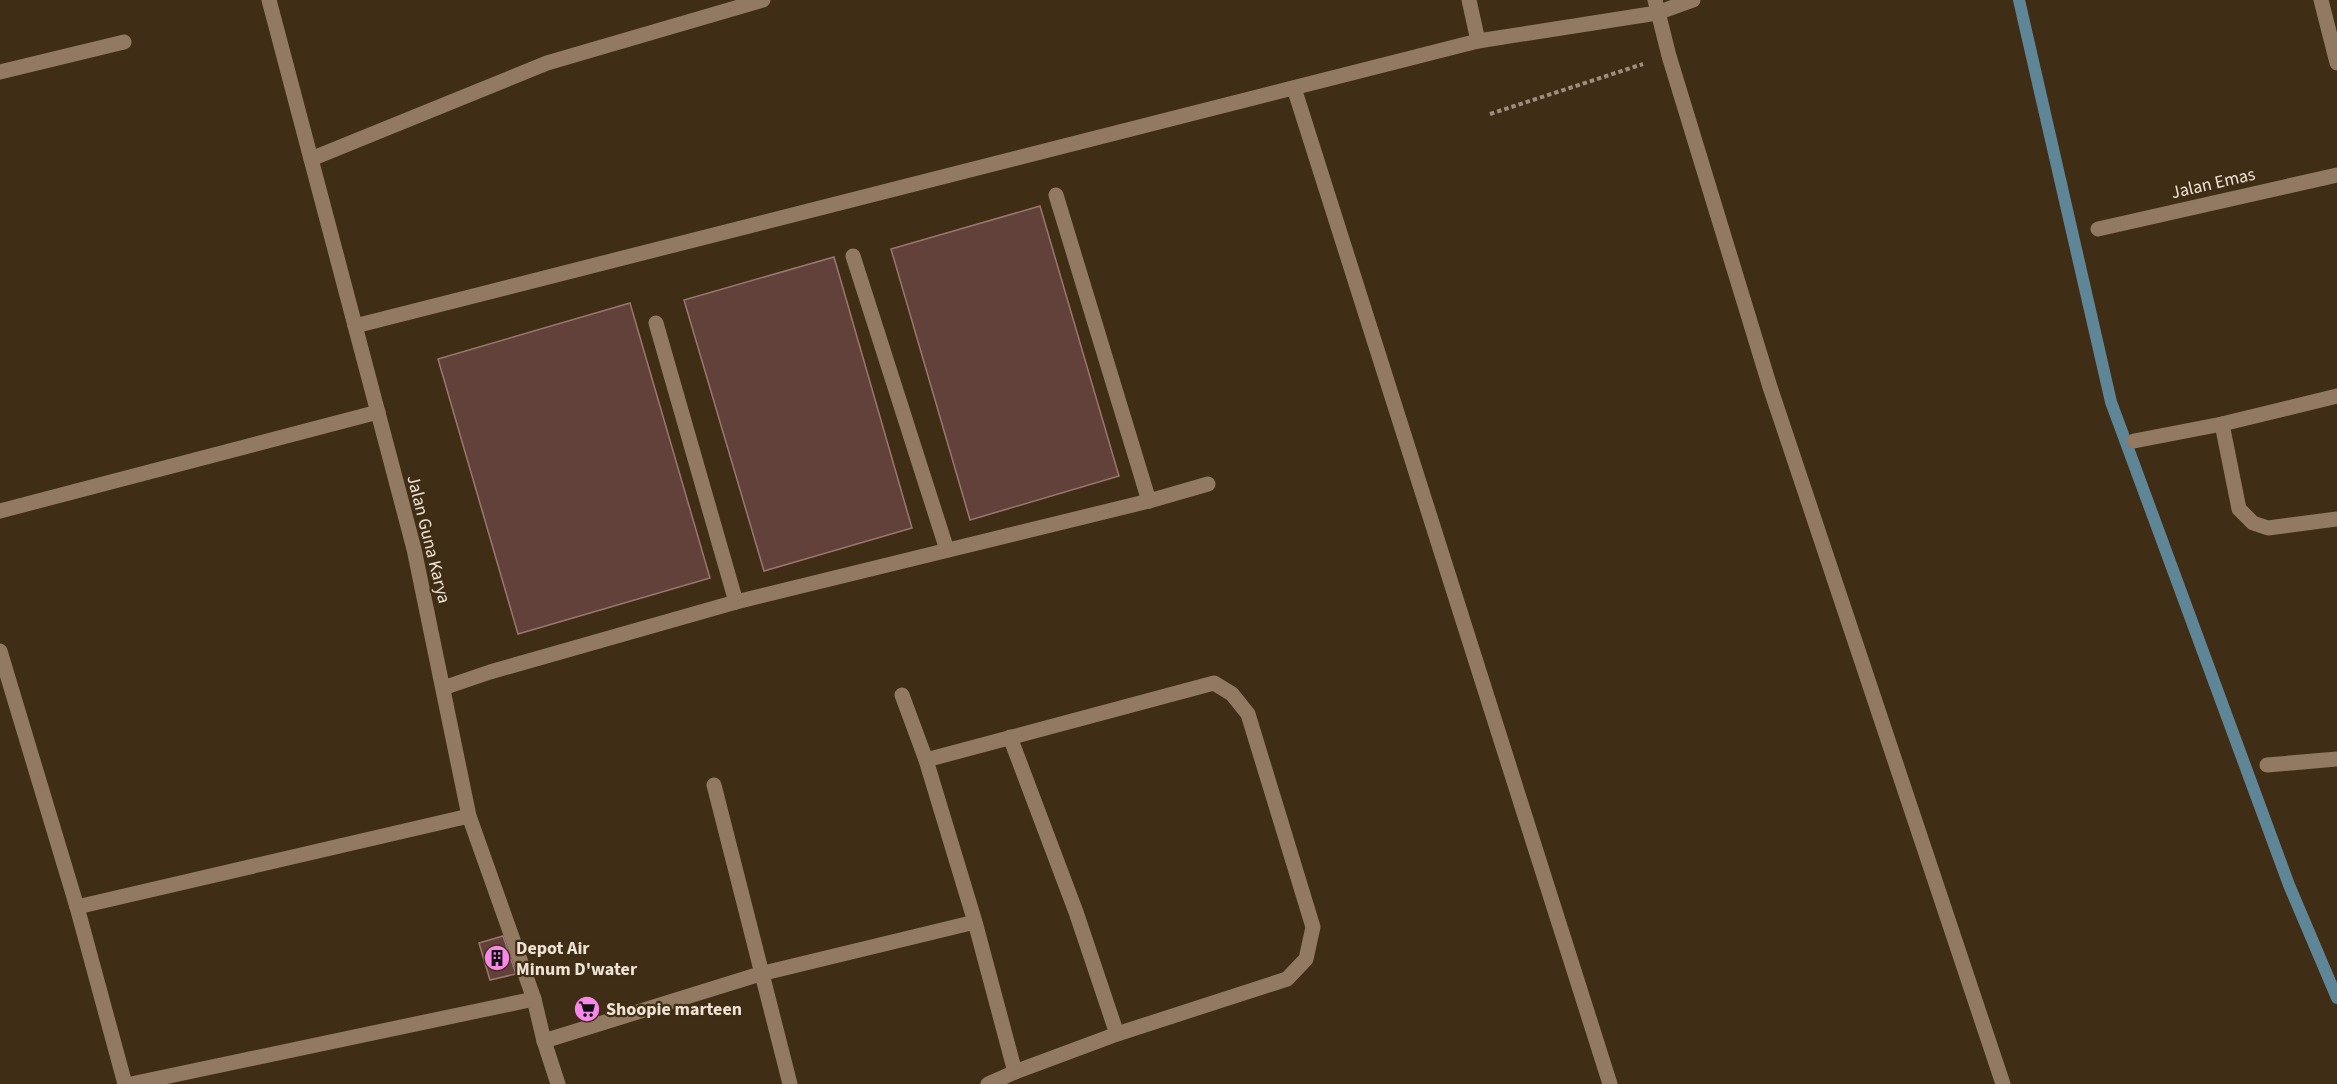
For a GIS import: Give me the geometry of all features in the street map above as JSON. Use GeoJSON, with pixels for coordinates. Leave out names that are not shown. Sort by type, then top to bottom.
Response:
{"type":"FeatureCollection","features":[{"type":"Feature","properties":{"kind":"street","name":"Jalan Guna Karya"},"geometry":{"type":"LineString","coordinates":[[269,0],[414,549],[469,816],[534,999],[558,1084]]}},
{"type":"Feature","properties":{"kind":"street"},"geometry":{"type":"LineString","coordinates":[[311,159],[547,63],[763,0]]}},
{"type":"Feature","properties":{"kind":"street"},"geometry":{"type":"LineString","coordinates":[[1469,0],[1478,41]]}},
{"type":"Feature","properties":{"kind":"street"},"geometry":{"type":"LineString","coordinates":[[355,326],[1478,41],[1693,0]]}},
{"type":"Feature","properties":{"kind":"street"},"geometry":{"type":"LineString","coordinates":[[2321,0],[2337,63]]}},
{"type":"Feature","properties":{"kind":"street"},"geometry":{"type":"LineString","coordinates":[[1656,6],[1669,56],[1770,387],[2003,1084]]}},
{"type":"Feature","properties":{"kind":"street"},"geometry":{"type":"LineString","coordinates":[[0,72],[124,42]]}},
{"type":"Feature","properties":{"kind":"street"},"geometry":{"type":"LineString","coordinates":[[1294,88],[1610,1084]]}},
{"type":"Feature","properties":{"kind":"street","name":"Jalan Emas"},"geometry":{"type":"LineString","coordinates":[[2098,229],[2337,175]]}},
{"type":"Feature","properties":{"kind":"street"},"geometry":{"type":"LineString","coordinates":[[1056,195],[1149,501]]}},
{"type":"Feature","properties":{"kind":"street"},"geometry":{"type":"LineString","coordinates":[[853,256],[947,550]]}},
{"type":"Feature","properties":{"kind":"street"},"geometry":{"type":"LineString","coordinates":[[656,323],[736,602]]}},
{"type":"Feature","properties":{"kind":"street"},"geometry":{"type":"LineString","coordinates":[[2134,441],[2222,424],[2337,396]]}},
{"type":"Feature","properties":{"kind":"street"},"geometry":{"type":"LineString","coordinates":[[0,511],[378,412]]}},
{"type":"Feature","properties":{"kind":"street"},"geometry":{"type":"LineString","coordinates":[[2222,424],[2240,509],[2253,523],[2268,528],[2337,519]]}},
{"type":"Feature","properties":{"kind":"street"},"geometry":{"type":"LineString","coordinates":[[443,688],[490,672],[736,602],[1149,501],[1208,484]]}},
{"type":"Feature","properties":{"kind":"street"},"geometry":{"type":"LineString","coordinates":[[0,651],[77,907],[125,1084]]}},
{"type":"Feature","properties":{"kind":"street"},"geometry":{"type":"LineString","coordinates":[[926,760],[1214,683],[1232,694],[1248,714],[1313,927],[1306,958],[1287,979],[1117,1034],[988,1084]]}},
{"type":"Feature","properties":{"kind":"street"},"geometry":{"type":"LineString","coordinates":[[902,695],[926,760],[975,922],[1015,1072]]}},
{"type":"Feature","properties":{"kind":"street"},"geometry":{"type":"LineString","coordinates":[[1010,737],[1076,912],[1117,1034]]}},
{"type":"Feature","properties":{"kind":"street"},"geometry":{"type":"LineString","coordinates":[[2267,765],[2337,759]]}},
{"type":"Feature","properties":{"kind":"street"},"geometry":{"type":"LineString","coordinates":[[714,785],[760,974],[790,1084]]}},
{"type":"Feature","properties":{"kind":"street"},"geometry":{"type":"LineString","coordinates":[[77,907],[469,816]]}},
{"type":"Feature","properties":{"kind":"street"},"geometry":{"type":"LineString","coordinates":[[544,1041],[760,974],[975,922]]}},
{"type":"Feature","properties":{"kind":"street"},"geometry":{"type":"LineString","coordinates":[[131,1084],[534,999]]}},
{"type":"Feature","properties":{"kind":"path"},"geometry":{"type":"LineString","coordinates":[[1490,114],[1669,56]]}},
{"type":"Feature","properties":{"kind":"building"},"geometry":{"type":"Polygon","coordinates":[[[1040,206],[1119,476],[970,520],[891,249],[1040,206]]]}},
{"type":"Feature","properties":{"kind":"building"},"geometry":{"type":"Polygon","coordinates":[[[834,257],[912,528],[764,571],[684,300],[834,257]]]}},
{"type":"Feature","properties":{"kind":"building"},"geometry":{"type":"Polygon","coordinates":[[[630,303],[710,578],[518,634],[438,359],[630,303]]]}},
{"type":"Feature","properties":{"kind":"building","name":"Depot Air Minum D'water"},"geometry":{"type":"Polygon","coordinates":[[[503,936],[516,974],[490,980],[479,943],[503,936]]]}},
{"type":"Feature","properties":{"kind":"waterway"},"geometry":{"type":"LineString","coordinates":[[2019,0],[2111,402],[2289,885],[2337,998]]}},
{"type":"Feature","properties":{"kind":"place","name":"Depot Air Minum D'water"},"geometry":{"type":"Point","coordinates":[497,958]}},
{"type":"Feature","properties":{"kind":"place","name":"Shoopie marteen"},"geometry":{"type":"Point","coordinates":[587,1009]}}]}
